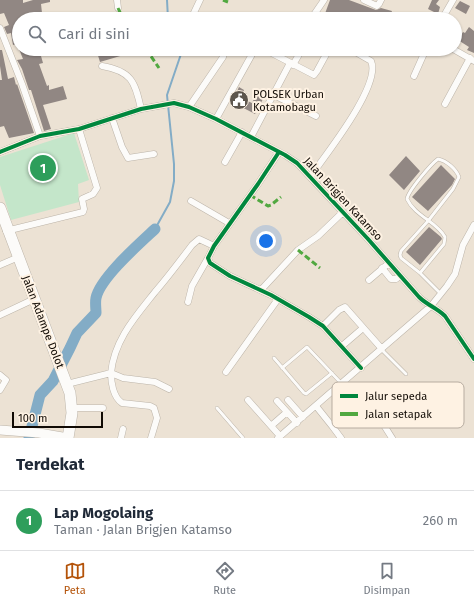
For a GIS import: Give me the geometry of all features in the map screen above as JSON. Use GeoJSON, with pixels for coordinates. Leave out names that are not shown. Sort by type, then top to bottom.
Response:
{"type":"FeatureCollection","features":[{"type":"Feature","properties":{"kind":"highway","name":"Jalan Adampe Dolot"},"geometry":{"type":"LineString","coordinates":[[0,208],[4,228],[14,259],[54,359],[70,393],[71,408],[66,438]]}},
{"type":"Feature","properties":{"kind":"highway","name":"Jalan Adampe Dolot"},"geometry":{"type":"LineString","coordinates":[[4,228],[54,359]]}},
{"type":"Feature","properties":{"kind":"highway","name":"Jalan Adampe Dolot"},"geometry":{"type":"LineString","coordinates":[[63,379],[66,404],[66,438]]}},
{"type":"Feature","properties":{"kind":"street"},"geometry":{"type":"LineString","coordinates":[[117,0],[118,8]]}},
{"type":"Feature","properties":{"kind":"street"},"geometry":{"type":"LineString","coordinates":[[194,12],[200,0]]}},
{"type":"Feature","properties":{"kind":"street"},"geometry":{"type":"LineString","coordinates":[[316,12],[324,0]]}},
{"type":"Feature","properties":{"kind":"street"},"geometry":{"type":"LineString","coordinates":[[364,0],[377,6],[381,0]]}},
{"type":"Feature","properties":{"kind":"street"},"geometry":{"type":"LineString","coordinates":[[446,12],[453,0]]}},
{"type":"Feature","properties":{"kind":"street"},"geometry":{"type":"LineString","coordinates":[[0,28],[40,136]]}},
{"type":"Feature","properties":{"kind":"street"},"geometry":{"type":"LineString","coordinates":[[445,104],[472,59],[462,54]]}},
{"type":"Feature","properties":{"kind":"street"},"geometry":{"type":"LineString","coordinates":[[189,107],[223,56]]}},
{"type":"Feature","properties":{"kind":"street"},"geometry":{"type":"LineString","coordinates":[[216,120],[251,56]]}},
{"type":"Feature","properties":{"kind":"street"},"geometry":{"type":"LineString","coordinates":[[277,56],[311,74],[315,74],[325,56]]}},
{"type":"Feature","properties":{"kind":"street"},"geometry":{"type":"LineString","coordinates":[[250,137],[297,56]]}},
{"type":"Feature","properties":{"kind":"street"},"geometry":{"type":"LineString","coordinates":[[310,177],[356,112],[370,81],[373,68],[371,61],[363,56]]}},
{"type":"Feature","properties":{"kind":"street"},"geometry":{"type":"LineString","coordinates":[[414,76],[423,56]]}},
{"type":"Feature","properties":{"kind":"street"},"geometry":{"type":"LineString","coordinates":[[102,66],[113,68],[122,72],[131,80],[137,90],[141,109]]}},
{"type":"Feature","properties":{"kind":"street"},"geometry":{"type":"LineString","coordinates":[[274,95],[316,116]]}},
{"type":"Feature","properties":{"kind":"street","name":"Jalan Brigjen Katamso"},"geometry":{"type":"LineString","coordinates":[[0,152],[40,136],[79,129],[141,109],[174,103],[189,107],[242,132],[297,163],[342,213],[368,239],[419,297],[442,313],[474,359]]}},
{"type":"Feature","properties":{"kind":"street"},"geometry":{"type":"LineString","coordinates":[[112,118],[122,147],[128,158],[154,154]]}},
{"type":"Feature","properties":{"kind":"street"},"geometry":{"type":"LineString","coordinates":[[4,228],[83,212],[83,198],[93,194],[97,188],[97,183],[79,129]]}},
{"type":"Feature","properties":{"kind":"street"},"geometry":{"type":"LineString","coordinates":[[225,162],[242,132]]}},
{"type":"Feature","properties":{"kind":"street"},"geometry":{"type":"LineString","coordinates":[[188,302],[192,286],[214,246],[279,152]]}},
{"type":"Feature","properties":{"kind":"street"},"geometry":{"type":"LineString","coordinates":[[191,201],[229,223]]}},
{"type":"Feature","properties":{"kind":"street"},"geometry":{"type":"LineString","coordinates":[[261,290],[298,250],[318,236],[342,213]]}},
{"type":"Feature","properties":{"kind":"street"},"geometry":{"type":"LineString","coordinates":[[344,382],[431,306],[441,294],[455,274],[462,245],[474,225]]}},
{"type":"Feature","properties":{"kind":"street"},"geometry":{"type":"LineString","coordinates":[[151,438],[157,418],[154,408],[150,406],[122,403],[116,398],[111,380],[111,373],[118,345],[129,325],[192,246],[199,239],[214,246]]}},
{"type":"Feature","properties":{"kind":"street"},"geometry":{"type":"LineString","coordinates":[[208,258],[210,263],[230,276],[261,290],[305,314],[323,326],[361,368]]}},
{"type":"Feature","properties":{"kind":"street"},"geometry":{"type":"LineString","coordinates":[[0,265],[14,259]]}},
{"type":"Feature","properties":{"kind":"street"},"geometry":{"type":"LineString","coordinates":[[369,280],[389,263]]}},
{"type":"Feature","properties":{"kind":"street"},"geometry":{"type":"LineString","coordinates":[[382,268],[391,279],[396,279],[400,276]]}},
{"type":"Feature","properties":{"kind":"street"},"geometry":{"type":"LineString","coordinates":[[226,372],[278,300]]}},
{"type":"Feature","properties":{"kind":"street"},"geometry":{"type":"LineString","coordinates":[[0,315],[30,301]]}},
{"type":"Feature","properties":{"kind":"street"},"geometry":{"type":"LineString","coordinates":[[323,326],[344,307],[382,349]]}},
{"type":"Feature","properties":{"kind":"street"},"geometry":{"type":"LineString","coordinates":[[342,346],[363,328]]}},
{"type":"Feature","properties":{"kind":"street"},"geometry":{"type":"LineString","coordinates":[[63,379],[111,373],[123,378],[155,382],[169,389]]}},
{"type":"Feature","properties":{"kind":"street"},"geometry":{"type":"LineString","coordinates":[[0,375],[6,380],[0,390]]}},
{"type":"Feature","properties":{"kind":"street"},"geometry":{"type":"LineString","coordinates":[[248,400],[281,437],[332,392]]}},
{"type":"Feature","properties":{"kind":"street"},"geometry":{"type":"LineString","coordinates":[[277,400],[297,423]]}},
{"type":"Feature","properties":{"kind":"street"},"geometry":{"type":"LineString","coordinates":[[288,400],[303,417]]}},
{"type":"Feature","properties":{"kind":"street"},"geometry":{"type":"LineString","coordinates":[[316,406],[332,426]]}},
{"type":"Feature","properties":{"kind":"street"},"geometry":{"type":"LineString","coordinates":[[71,408],[103,408]]}},
{"type":"Feature","properties":{"kind":"street"},"geometry":{"type":"LineString","coordinates":[[271,426],[287,412]]}},
{"type":"Feature","properties":{"kind":"street"},"geometry":{"type":"LineString","coordinates":[[334,428],[341,438]]}},
{"type":"Feature","properties":{"kind":"street"},"geometry":{"type":"LineString","coordinates":[[386,428],[392,438]]}},
{"type":"Feature","properties":{"kind":"street"},"geometry":{"type":"LineString","coordinates":[[121,438],[123,429]]}},
{"type":"Feature","properties":{"kind":"street"},"geometry":{"type":"LineString","coordinates":[[0,430],[39,433],[66,438]]}},
{"type":"Feature","properties":{"kind":"lane"},"geometry":{"type":"LineString","coordinates":[[420,273],[445,241],[444,235],[428,221],[408,202],[407,196],[438,159],[446,162],[457,173],[459,179],[453,190],[428,221],[401,250],[400,254],[401,258],[420,273],[441,294]]}},
{"type":"Feature","properties":{"kind":"lane"},"geometry":{"type":"LineString","coordinates":[[282,368],[307,347],[340,382]]}},
{"type":"Feature","properties":{"kind":"lane"},"geometry":{"type":"LineString","coordinates":[[382,349],[406,374]]}},
{"type":"Feature","properties":{"kind":"lane"},"geometry":{"type":"LineString","coordinates":[[274,358],[301,392],[306,394],[332,373]]}},
{"type":"Feature","properties":{"kind":"lane"},"geometry":{"type":"LineString","coordinates":[[217,408],[243,438]]}},
{"type":"Feature","properties":{"kind":"green space"},"geometry":{"type":"Polygon","coordinates":[[[74,133],[89,180],[78,184],[79,202],[11,220],[0,185],[0,157],[74,133]]]}},
{"type":"Feature","properties":{"kind":"building"},"geometry":{"type":"Polygon","coordinates":[[[0,0],[23,0],[23,3],[33,0],[50,0],[50,2],[41,4],[42,12],[12,12],[12,39],[11,33],[7,34],[4,27],[9,25],[4,13],[0,14],[0,0]]]}},
{"type":"Feature","properties":{"kind":"building"},"geometry":{"type":"Polygon","coordinates":[[[330,0],[349,0],[376,10],[381,8],[392,11],[392,12],[326,12],[330,0]]]}},
{"type":"Feature","properties":{"kind":"building"},"geometry":{"type":"Polygon","coordinates":[[[432,0],[439,0],[436,4],[440,7],[439,12],[434,12],[428,9],[432,0]]]}},
{"type":"Feature","properties":{"kind":"building"},"geometry":{"type":"Polygon","coordinates":[[[460,1],[470,6],[466,14],[455,8],[460,1]]]}},
{"type":"Feature","properties":{"kind":"building"},"geometry":{"type":"Polygon","coordinates":[[[469,27],[474,31],[474,53],[467,50],[469,47],[462,43],[462,34],[463,32],[465,33],[469,27]]]}},
{"type":"Feature","properties":{"kind":"building"},"geometry":{"type":"Polygon","coordinates":[[[0,50],[2,50],[8,79],[14,77],[34,133],[9,138],[4,126],[0,127],[0,80],[2,80],[0,50]]]}},
{"type":"Feature","properties":{"kind":"building"},"geometry":{"type":"Polygon","coordinates":[[[22,56],[41,56],[43,63],[39,64],[47,86],[49,85],[49,90],[63,86],[67,99],[43,105],[51,129],[44,131],[31,90],[29,90],[22,69],[17,60],[23,59],[22,56]]]}},
{"type":"Feature","properties":{"kind":"building"},"geometry":{"type":"Polygon","coordinates":[[[98,56],[120,56],[100,62],[98,56]]]}},
{"type":"Feature","properties":{"kind":"building","name":"POLSEK Urban Kotamobagu"},"geometry":{"type":"Polygon","coordinates":[[[239,87],[244,90],[241,98],[252,103],[256,95],[264,97],[255,114],[232,102],[239,87]]]}},
{"type":"Feature","properties":{"kind":"building"},"geometry":{"type":"Polygon","coordinates":[[[406,156],[420,171],[404,190],[389,175],[406,156]]]}},
{"type":"Feature","properties":{"kind":"building"},"geometry":{"type":"Polygon","coordinates":[[[441,165],[455,179],[452,185],[428,211],[412,197],[441,165]]]}},
{"type":"Feature","properties":{"kind":"building"},"geometry":{"type":"Polygon","coordinates":[[[429,227],[442,239],[420,265],[406,252],[429,227]]]}},
{"type":"Feature","properties":{"kind":"waterway"},"geometry":{"type":"LineString","coordinates":[[167,0],[168,12]]}},
{"type":"Feature","properties":{"kind":"waterway"},"geometry":{"type":"LineString","coordinates":[[155,229],[170,202],[174,181],[174,164],[167,95],[180,56]]}},
{"type":"Feature","properties":{"kind":"waterway"},"geometry":{"type":"LineString","coordinates":[[29,438],[40,395],[53,381],[77,333],[96,313],[96,298],[99,290],[121,261],[155,229]]}},
{"type":"Feature","properties":{"kind":"marked path"},"geometry":{"type":"LineString","coordinates":[[223,0],[228,2]]}},
{"type":"Feature","properties":{"kind":"marked path"},"geometry":{"type":"LineString","coordinates":[[118,8],[120,12]]}},
{"type":"Feature","properties":{"kind":"marked path"},"geometry":{"type":"LineString","coordinates":[[151,56],[159,68]]}},
{"type":"Feature","properties":{"kind":"marked path"},"geometry":{"type":"LineString","coordinates":[[250,195],[268,206],[281,197]]}},
{"type":"Feature","properties":{"kind":"marked path"},"geometry":{"type":"LineString","coordinates":[[298,250],[320,268]]}},
{"type":"Feature","properties":{"kind":"cycle path"},"geometry":{"type":"LineString","coordinates":[[0,152],[40,136],[79,129],[141,109],[174,103],[189,107],[216,119],[285,155],[297,163],[368,239],[419,297],[445,316],[474,359]]}},
{"type":"Feature","properties":{"kind":"cycle path"},"geometry":{"type":"LineString","coordinates":[[279,152],[214,246],[208,258],[210,263],[230,276],[271,295],[323,326],[361,368]]}},
{"type":"Feature","properties":{"kind":"place","name":"POLSEK Urban Kotamobagu"},"geometry":{"type":"Point","coordinates":[239,100]}},
{"type":"Feature","properties":{"kind":"place","name":"Lap Mogolaing"},"geometry":{"type":"Point","coordinates":[43,168]}}]}
